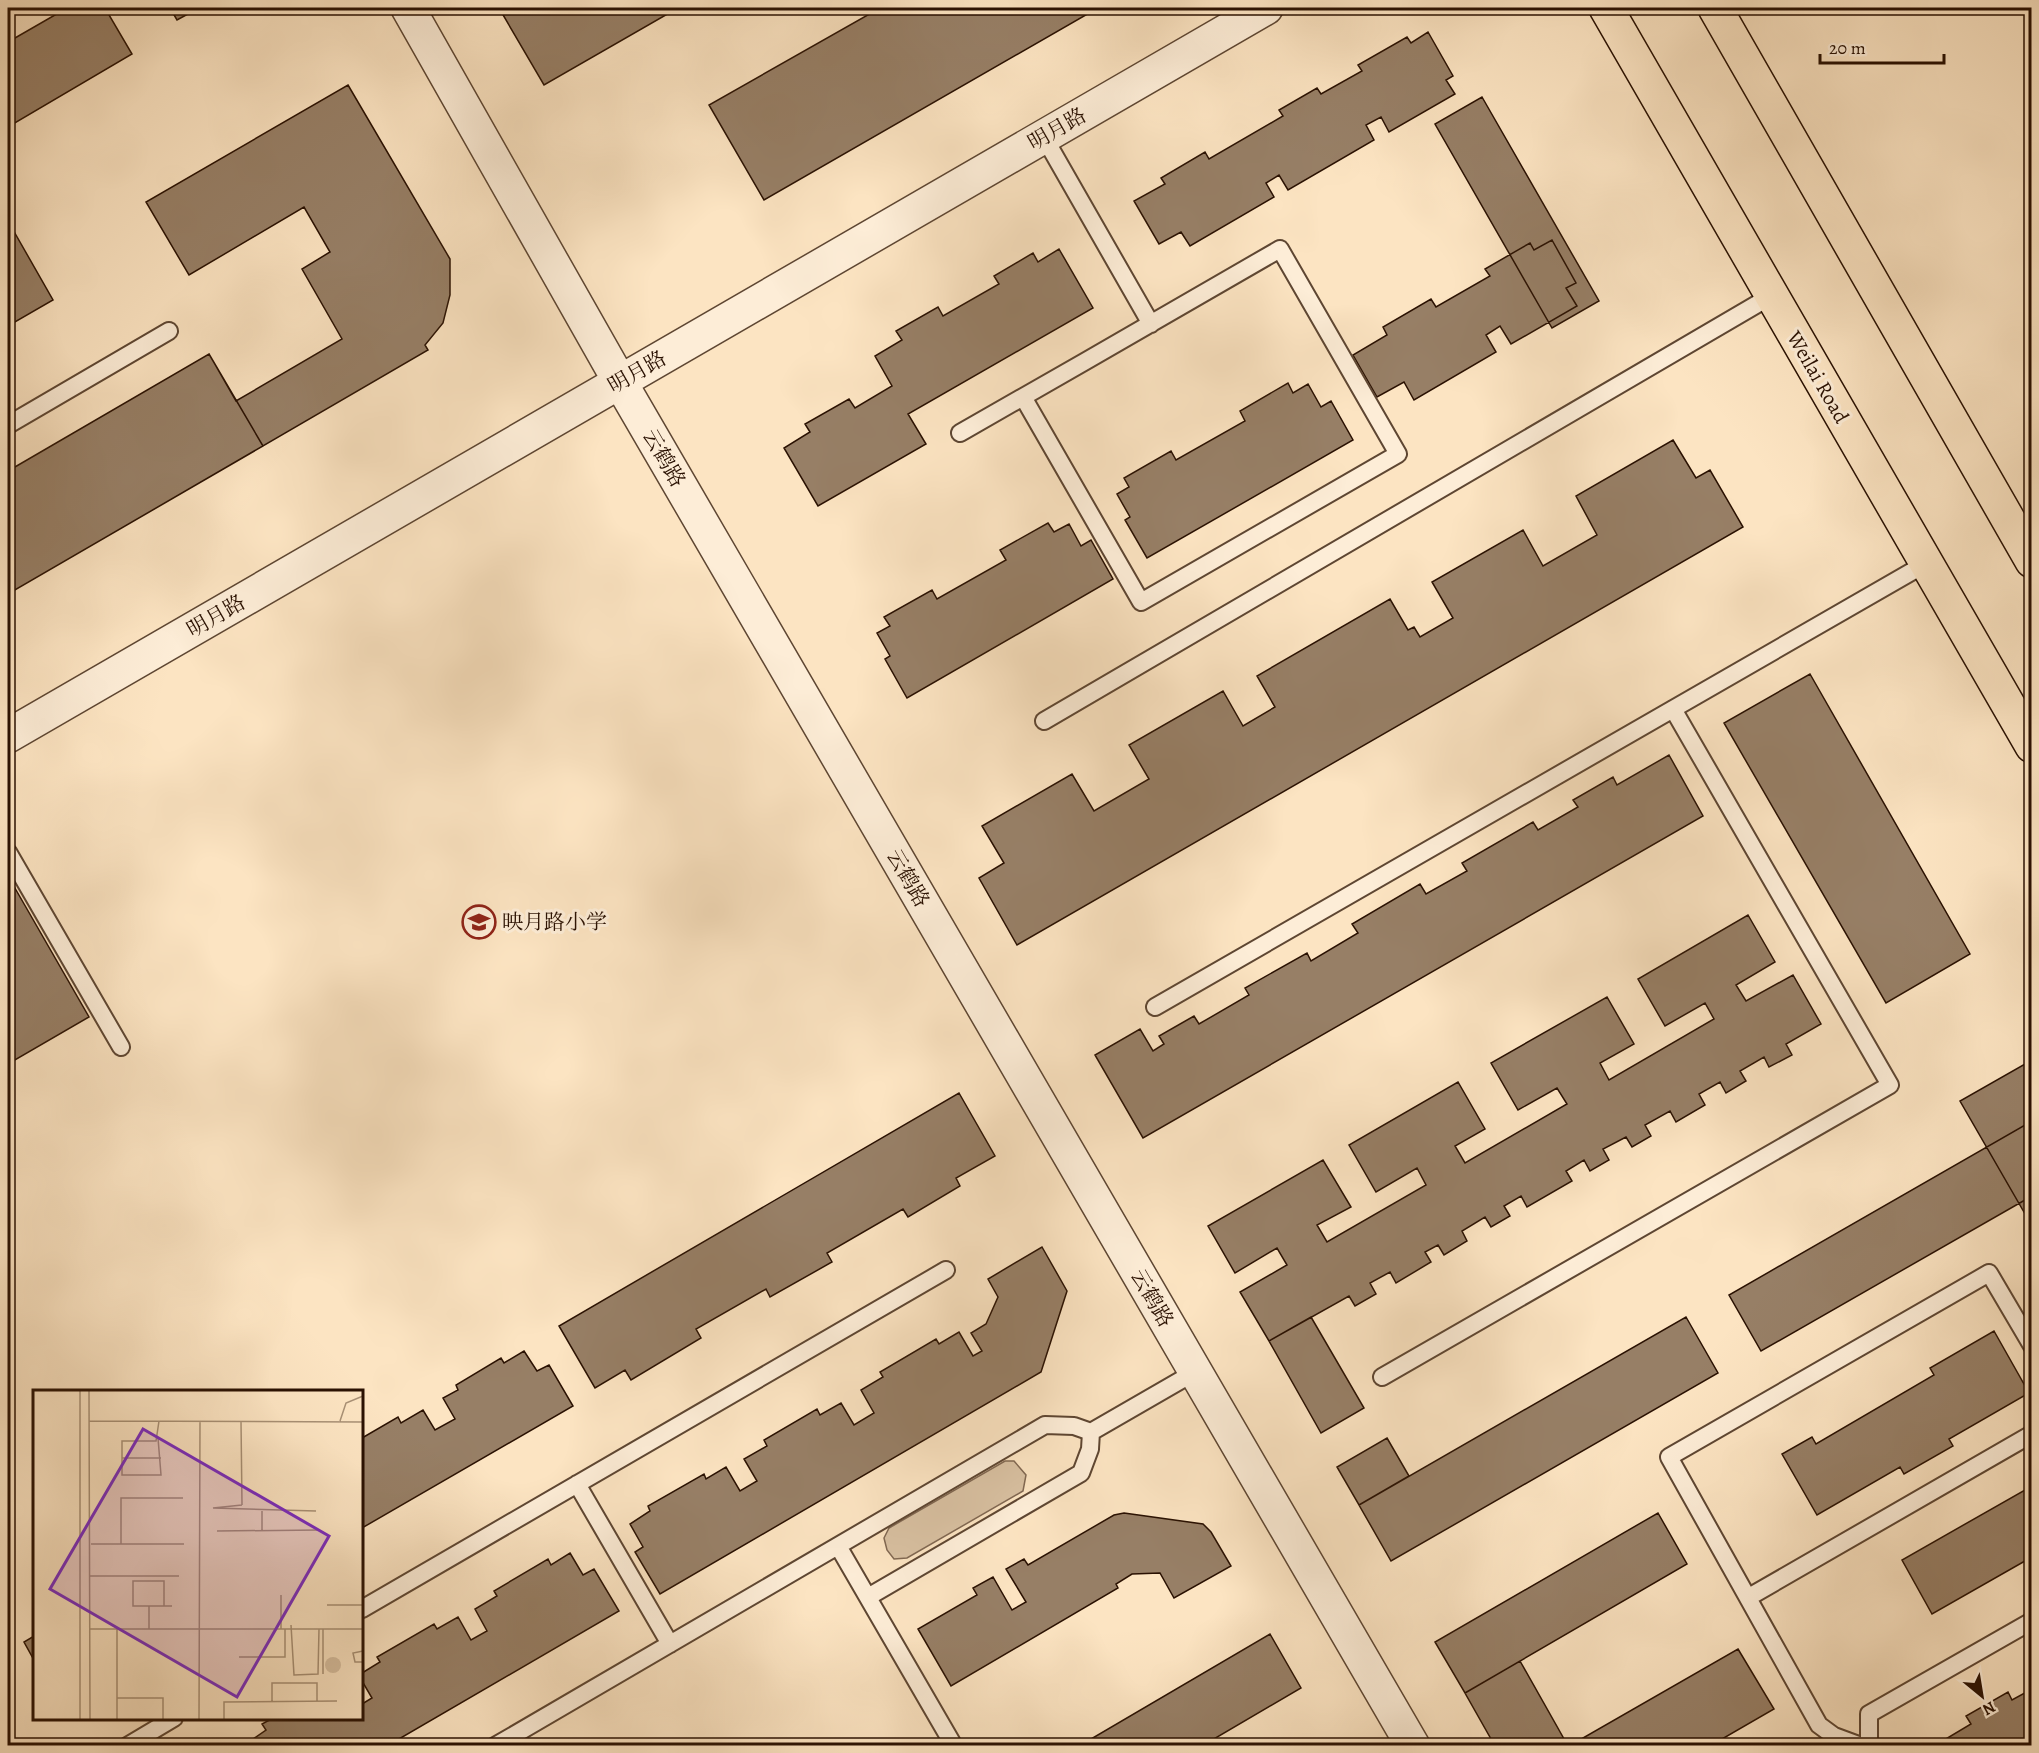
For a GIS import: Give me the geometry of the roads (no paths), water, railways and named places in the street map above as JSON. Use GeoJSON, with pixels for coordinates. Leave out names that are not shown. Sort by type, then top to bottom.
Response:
{"type":"FeatureCollection","features":[{"type":"Feature","properties":{"kind":"main road","name":"Weilai Road"},"geometry":{"type":"LineString","coordinates":[[1606,8],[2031,746]]}},
{"type":"Feature","properties":{"kind":"main road"},"geometry":{"type":"LineString","coordinates":[[1715,8],[2031,561]]}},
{"type":"Feature","properties":{"kind":"street","name":"云鹤路"},"geometry":{"type":"LineString","coordinates":[[408,8],[620,382],[1413,1746]]}},
{"type":"Feature","properties":{"kind":"street","name":"明月路"},"geometry":{"type":"LineString","coordinates":[[8,736],[1266,8]]}},
{"type":"Feature","properties":{"kind":"lane"},"geometry":{"type":"LineString","coordinates":[[1044,137],[1151,324]]}},
{"type":"Feature","properties":{"kind":"lane"},"geometry":{"type":"LineString","coordinates":[[960,433],[1280,249],[1398,454],[1141,602],[1023,397]]}},
{"type":"Feature","properties":{"kind":"lane"},"geometry":{"type":"LineString","coordinates":[[1044,721],[1771,296]]}},
{"type":"Feature","properties":{"kind":"lane"},"geometry":{"type":"LineString","coordinates":[[8,426],[169,332]]}},
{"type":"Feature","properties":{"kind":"lane"},"geometry":{"type":"LineString","coordinates":[[1155,1007],[1925,564]]}},
{"type":"Feature","properties":{"kind":"lane"},"geometry":{"type":"LineString","coordinates":[[1382,1377],[1890,1085],[1673,709]]}},
{"type":"Feature","properties":{"kind":"lane"},"geometry":{"type":"LineString","coordinates":[[8,852],[121,1047]]}},
{"type":"Feature","properties":{"kind":"lane"},"geometry":{"type":"LineString","coordinates":[[363,1608],[946,1270]]}},
{"type":"Feature","properties":{"kind":"lane"},"geometry":{"type":"LineString","coordinates":[[1862,1746],[1834,1736],[1819,1725],[1669,1457],[1989,1273],[2031,1346]]}},
{"type":"Feature","properties":{"kind":"lane"},"geometry":{"type":"LineString","coordinates":[[495,1746],[1046,1425],[1074,1426],[1091,1432],[1195,1372]]}},
{"type":"Feature","properties":{"kind":"lane"},"geometry":{"type":"LineString","coordinates":[[868,1597],[1081,1473],[1090,1449],[1091,1432]]}},
{"type":"Feature","properties":{"kind":"lane"},"geometry":{"type":"LineString","coordinates":[[1749,1597],[2031,1434]]}},
{"type":"Feature","properties":{"kind":"lane"},"geometry":{"type":"LineString","coordinates":[[577,1484],[670,1644]]}},
{"type":"Feature","properties":{"kind":"lane"},"geometry":{"type":"LineString","coordinates":[[838,1546],[954,1746]]}},
{"type":"Feature","properties":{"kind":"lane"},"geometry":{"type":"LineString","coordinates":[[1869,1746],[1869,1714],[2031,1621]]}},
{"type":"Feature","properties":{"kind":"lane"},"geometry":{"type":"LineString","coordinates":[[127,1746],[172,1720]]}},
{"type":"Feature","properties":{"kind":"place","name":"映月路小学"},"geometry":{"type":"Point","coordinates":[479,922]}}]}
